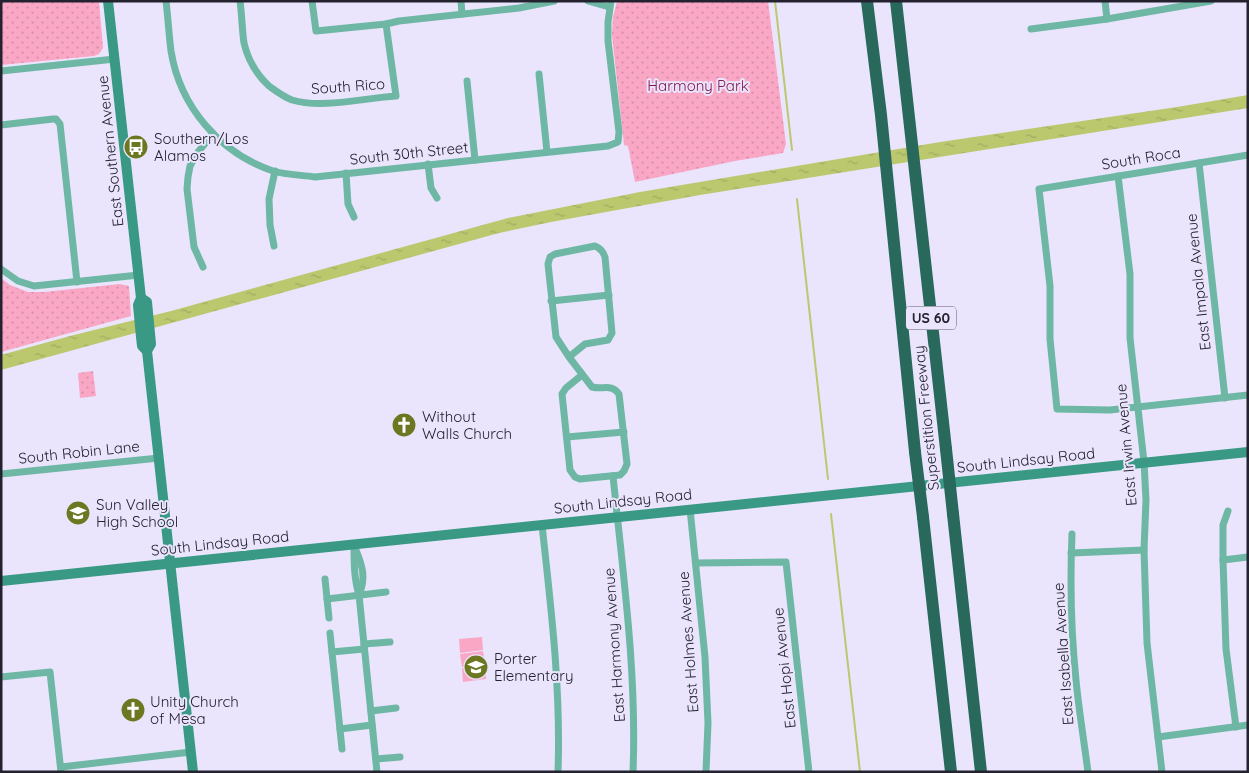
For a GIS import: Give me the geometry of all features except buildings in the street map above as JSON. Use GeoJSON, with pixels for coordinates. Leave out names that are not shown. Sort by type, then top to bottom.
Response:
{"type":"FeatureCollection","features":[{"type":"Feature","properties":{"kind":"highway","name":"Superstition Freeway"},"geometry":{"type":"LineString","coordinates":[[867,1],[950,772]]}},
{"type":"Feature","properties":{"kind":"highway","name":"Superstition Freeway"},"geometry":{"type":"LineString","coordinates":[[896,1],[981,772]]}},
{"type":"Feature","properties":{"kind":"main road","name":"East Southern Avenue"},"geometry":{"type":"LineString","coordinates":[[108,1],[141,298],[138,304],[144,317],[145,333],[142,346],[147,351],[193,772]]}},
{"type":"Feature","properties":{"kind":"main road","name":"South Lindsay Road"},"geometry":{"type":"LineString","coordinates":[[1,581],[1248,452]]}},
{"type":"Feature","properties":{"kind":"street","name":"South 30th Street"},"geometry":{"type":"LineString","coordinates":[[166,1],[171,52],[177,74],[190,104],[213,134],[248,160],[274,171],[315,177],[608,146],[618,142],[619,132],[608,41],[610,4]]}},
{"type":"Feature","properties":{"kind":"street","name":"South Rico"},"geometry":{"type":"LineString","coordinates":[[240,1],[244,44],[250,62],[261,79],[290,99],[307,103],[396,96],[386,24]]}},
{"type":"Feature","properties":{"kind":"street"},"geometry":{"type":"LineString","coordinates":[[312,1],[316,31],[519,8],[554,1]]}},
{"type":"Feature","properties":{"kind":"street"},"geometry":{"type":"LineString","coordinates":[[461,1],[462,14]]}},
{"type":"Feature","properties":{"kind":"street"},"geometry":{"type":"LineString","coordinates":[[588,1],[610,4]]}},
{"type":"Feature","properties":{"kind":"street"},"geometry":{"type":"LineString","coordinates":[[1105,1],[1107,19]]}},
{"type":"Feature","properties":{"kind":"street"},"geometry":{"type":"LineString","coordinates":[[1031,29],[1107,19],[1211,1]]}},
{"type":"Feature","properties":{"kind":"street"},"geometry":{"type":"LineString","coordinates":[[1,71],[115,59]]}},
{"type":"Feature","properties":{"kind":"street"},"geometry":{"type":"LineString","coordinates":[[539,74],[547,152]]}},
{"type":"Feature","properties":{"kind":"street"},"geometry":{"type":"LineString","coordinates":[[467,81],[475,160]]}},
{"type":"Feature","properties":{"kind":"street"},"geometry":{"type":"LineString","coordinates":[[1,125],[56,119],[60,124],[77,282]]}},
{"type":"Feature","properties":{"kind":"street"},"geometry":{"type":"LineString","coordinates":[[203,267],[194,247],[186,165],[213,134]]}},
{"type":"Feature","properties":{"kind":"street","name":"South Roca"},"geometry":{"type":"LineString","coordinates":[[1138,407],[1110,410],[1057,409],[1050,339],[1050,286],[1039,189],[1248,155]]}},
{"type":"Feature","properties":{"kind":"street","name":"East Impala Avenue"},"geometry":{"type":"LineString","coordinates":[[1199,163],[1225,398]]}},
{"type":"Feature","properties":{"kind":"street"},"geometry":{"type":"LineString","coordinates":[[428,164],[431,188],[437,198]]}},
{"type":"Feature","properties":{"kind":"street"},"geometry":{"type":"LineString","coordinates":[[274,171],[269,199],[270,225],[274,246]]}},
{"type":"Feature","properties":{"kind":"street"},"geometry":{"type":"LineString","coordinates":[[346,173],[348,204],[354,217]]}},
{"type":"Feature","properties":{"kind":"street","name":"East Irwin Avenue"},"geometry":{"type":"LineString","coordinates":[[1118,176],[1130,274],[1130,338],[1144,462],[1147,643],[1162,772]]}},
{"type":"Feature","properties":{"kind":"street"},"geometry":{"type":"LineString","coordinates":[[568,357],[586,344],[605,341],[610,338],[612,330],[605,257],[602,251],[595,246],[558,253],[550,257],[548,267],[551,301],[556,338],[568,357],[592,387],[611,387],[618,392],[627,466],[622,473],[613,476],[583,479],[575,477],[572,473],[566,438],[562,394],[566,388],[582,375]]}},
{"type":"Feature","properties":{"kind":"street"},"geometry":{"type":"LineString","coordinates":[[3,271],[18,282],[34,286],[138,275]]}},
{"type":"Feature","properties":{"kind":"street"},"geometry":{"type":"LineString","coordinates":[[551,301],[609,295]]}},
{"type":"Feature","properties":{"kind":"street"},"geometry":{"type":"LineString","coordinates":[[1138,407],[1248,395]]}},
{"type":"Feature","properties":{"kind":"street"},"geometry":{"type":"LineString","coordinates":[[566,438],[624,432]]}},
{"type":"Feature","properties":{"kind":"street","name":"South Robin Lane"},"geometry":{"type":"LineString","coordinates":[[1,474],[159,458]]}},
{"type":"Feature","properties":{"kind":"street","name":"East Harmony Avenue"},"geometry":{"type":"LineString","coordinates":[[613,476],[632,672],[633,772]]}},
{"type":"Feature","properties":{"kind":"street","name":"East Holmes Avenue"},"geometry":{"type":"LineString","coordinates":[[690,510],[705,657],[708,714],[706,772]]}},
{"type":"Feature","properties":{"kind":"street"},"geometry":{"type":"LineString","coordinates":[[1228,511],[1223,526],[1226,649],[1236,727]]}},
{"type":"Feature","properties":{"kind":"street"},"geometry":{"type":"LineString","coordinates":[[542,525],[557,672],[558,772]]}},
{"type":"Feature","properties":{"kind":"street","name":"East Isabella Avenue"},"geometry":{"type":"LineString","coordinates":[[1072,534],[1074,653],[1088,772]]}},
{"type":"Feature","properties":{"kind":"street"},"geometry":{"type":"LineString","coordinates":[[354,544],[359,578],[356,586],[359,595],[377,772]]}},
{"type":"Feature","properties":{"kind":"street"},"geometry":{"type":"LineString","coordinates":[[1071,553],[1144,550]]}},
{"type":"Feature","properties":{"kind":"street"},"geometry":{"type":"LineString","coordinates":[[1223,560],[1248,557]]}},
{"type":"Feature","properties":{"kind":"street","name":"East Hopi Avenue"},"geometry":{"type":"LineString","coordinates":[[696,563],[786,562],[809,772]]}},
{"type":"Feature","properties":{"kind":"street"},"geometry":{"type":"LineString","coordinates":[[325,578],[329,618]]}},
{"type":"Feature","properties":{"kind":"street"},"geometry":{"type":"LineString","coordinates":[[327,599],[386,592]]}},
{"type":"Feature","properties":{"kind":"street"},"geometry":{"type":"LineString","coordinates":[[330,633],[342,749]]}},
{"type":"Feature","properties":{"kind":"street"},"geometry":{"type":"LineString","coordinates":[[332,652],[390,642]]}},
{"type":"Feature","properties":{"kind":"street"},"geometry":{"type":"LineString","coordinates":[[1,677],[50,672],[61,769],[191,752]]}},
{"type":"Feature","properties":{"kind":"street"},"geometry":{"type":"LineString","coordinates":[[371,711],[396,708]]}},
{"type":"Feature","properties":{"kind":"street"},"geometry":{"type":"LineString","coordinates":[[340,729],[372,725]]}},
{"type":"Feature","properties":{"kind":"street"},"geometry":{"type":"LineString","coordinates":[[1158,737],[1248,725]]}},
{"type":"Feature","properties":{"kind":"street"},"geometry":{"type":"LineString","coordinates":[[376,759],[400,757]]}},
{"type":"Feature","properties":{"kind":"green space"},"geometry":{"type":"Polygon","coordinates":[[[1,1],[99,1],[103,48],[99,54],[94,56],[1,65],[1,1]]]}},
{"type":"Feature","properties":{"kind":"green space","name":"Harmony Park"},"geometry":{"type":"Polygon","coordinates":[[[617,1],[768,1],[786,144],[783,153],[635,182],[628,146],[624,145],[612,35],[613,17],[617,1]]]}},
{"type":"Feature","properties":{"kind":"green space"},"geometry":{"type":"Polygon","coordinates":[[[1,278],[10,285],[28,292],[120,284],[129,286],[131,316],[1,352],[1,278]]]}},
{"type":"Feature","properties":{"kind":"green space"},"geometry":{"type":"Polygon","coordinates":[[[93,371],[96,396],[80,398],[78,373],[93,371]]]}},
{"type":"Feature","properties":{"kind":"green space"},"geometry":{"type":"Polygon","coordinates":[[[482,637],[483,650],[460,653],[459,639],[482,637]]]}},
{"type":"Feature","properties":{"kind":"green space"},"geometry":{"type":"Polygon","coordinates":[[[483,651],[485,665],[462,667],[460,654],[483,651]]]}},
{"type":"Feature","properties":{"kind":"green space"},"geometry":{"type":"Polygon","coordinates":[[[485,666],[486,679],[463,682],[462,668],[485,666]]]}},
{"type":"Feature","properties":{"kind":"water"},"geometry":{"type":"Polygon","coordinates":[[[1248,95],[1248,108],[700,195],[499,233],[1,370],[1,355],[171,311],[508,218],[640,192],[940,142],[1248,95]]]}},
{"type":"Feature","properties":{"kind":"waterway"},"geometry":{"type":"LineString","coordinates":[[775,1],[792,150]]}},
{"type":"Feature","properties":{"kind":"waterway"},"geometry":{"type":"LineString","coordinates":[[797,199],[828,479]]}},
{"type":"Feature","properties":{"kind":"waterway"},"geometry":{"type":"LineString","coordinates":[[831,514],[860,772]]}},
{"type":"Feature","properties":{"kind":"place","name":"Southern/Los Alamos"},"geometry":{"type":"Point","coordinates":[136,147]}},
{"type":"Feature","properties":{"kind":"place","name":"Without Walls Church"},"geometry":{"type":"Point","coordinates":[404,425]}},
{"type":"Feature","properties":{"kind":"place","name":"Sun Valley High School"},"geometry":{"type":"Point","coordinates":[78,513]}},
{"type":"Feature","properties":{"kind":"place","name":"Porter Elementary"},"geometry":{"type":"Point","coordinates":[476,667]}},
{"type":"Feature","properties":{"kind":"place","name":"Unity Church of Mesa"},"geometry":{"type":"Point","coordinates":[133,710]}}]}
